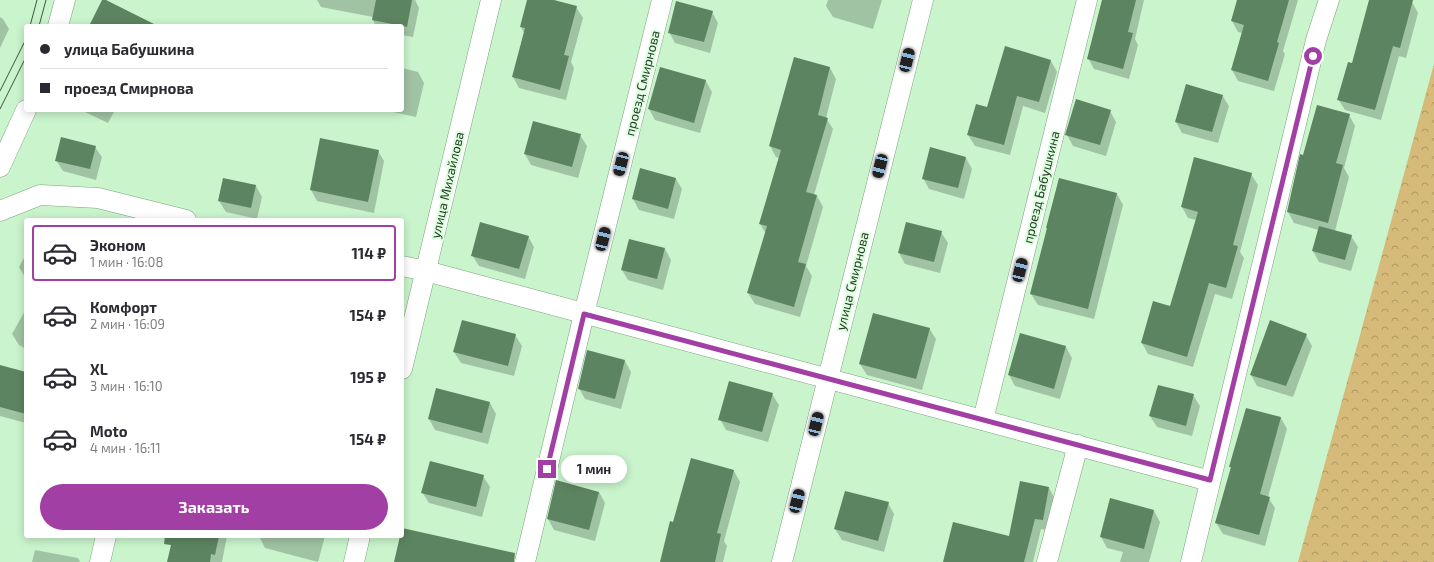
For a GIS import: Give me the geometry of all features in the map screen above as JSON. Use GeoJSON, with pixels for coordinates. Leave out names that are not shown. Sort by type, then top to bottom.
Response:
{"type":"FeatureCollection","features":[{"type":"Feature","properties":{"kind":"street"},"geometry":{"type":"LineString","coordinates":[[59,24],[65,0]]}},
{"type":"Feature","properties":{"kind":"street","name":"улица Михайлова"},"geometry":{"type":"LineString","coordinates":[[404,361],[491,0]]}},
{"type":"Feature","properties":{"kind":"street","name":"проезд Смирнова"},"geometry":{"type":"LineString","coordinates":[[525,562],[584,314],[662,0]]}},
{"type":"Feature","properties":{"kind":"street","name":"улица Смирнова"},"geometry":{"type":"LineString","coordinates":[[782,562],[922,0]]}},
{"type":"Feature","properties":{"kind":"street","name":"проезд Бабушкина"},"geometry":{"type":"LineString","coordinates":[[982,420],[1087,0]]}},
{"type":"Feature","properties":{"kind":"street"},"geometry":{"type":"LineString","coordinates":[[1190,562],[1316,40],[1329,0]]}},
{"type":"Feature","properties":{"kind":"street"},"geometry":{"type":"LineString","coordinates":[[0,167],[25,112]]}},
{"type":"Feature","properties":{"kind":"street"},"geometry":{"type":"LineString","coordinates":[[0,211],[40,195],[98,198],[177,218]]}},
{"type":"Feature","properties":{"kind":"street"},"geometry":{"type":"LineString","coordinates":[[404,266],[426,271],[1210,480]]}},
{"type":"Feature","properties":{"kind":"street"},"geometry":{"type":"LineString","coordinates":[[1047,562],[1078,445]]}},
{"type":"Feature","properties":{"kind":"street"},"geometry":{"type":"LineString","coordinates":[[100,562],[106,538]]}},
{"type":"Feature","properties":{"kind":"street"},"geometry":{"type":"LineString","coordinates":[[354,562],[360,538]]}},
{"type":"Feature","properties":{"kind":"green space"},"geometry":{"type":"Polygon","coordinates":[[[1434,64],[1434,562],[1298,562],[1434,64]]]}},
{"type":"Feature","properties":{"kind":"building"},"geometry":{"type":"Polygon","coordinates":[[[102,0],[106,0],[154,24],[90,24],[102,0]]]}},
{"type":"Feature","properties":{"kind":"building"},"geometry":{"type":"Polygon","coordinates":[[[376,0],[412,0],[407,27],[404,26],[404,24],[392,24],[372,20],[376,0]]]}},
{"type":"Feature","properties":{"kind":"building"},"geometry":{"type":"Polygon","coordinates":[[[527,0],[554,0],[577,6],[564,55],[569,56],[560,90],[512,77],[525,28],[520,27],[527,0]]]}},
{"type":"Feature","properties":{"kind":"building"},"geometry":{"type":"Polygon","coordinates":[[[1102,0],[1136,0],[1128,32],[1133,33],[1123,69],[1087,59],[1102,0]]]}},
{"type":"Feature","properties":{"kind":"building"},"geometry":{"type":"Polygon","coordinates":[[[1237,0],[1289,0],[1268,81],[1231,70],[1244,25],[1231,21],[1237,0]]]}},
{"type":"Feature","properties":{"kind":"building"},"geometry":{"type":"Polygon","coordinates":[[[1369,0],[1413,0],[1400,48],[1393,46],[1375,110],[1337,100],[1348,62],[1352,63],[1369,0]]]}},
{"type":"Feature","properties":{"kind":"building"},"geometry":{"type":"Polygon","coordinates":[[[676,1],[713,11],[704,42],[668,33],[676,1]]]}},
{"type":"Feature","properties":{"kind":"building"},"geometry":{"type":"Polygon","coordinates":[[[1005,46],[1051,60],[1039,102],[1017,96],[1004,145],[967,135],[976,104],[987,107],[1005,46]]]}},
{"type":"Feature","properties":{"kind":"building"},"geometry":{"type":"Polygon","coordinates":[[[794,57],[830,67],[818,115],[828,118],[806,192],[817,195],[798,262],[806,264],[794,307],[747,293],[767,226],[759,224],[781,150],[769,146],[794,57]]]}},
{"type":"Feature","properties":{"kind":"building"},"geometry":{"type":"Polygon","coordinates":[[[660,67],[706,80],[694,123],[648,109],[660,67]]]}},
{"type":"Feature","properties":{"kind":"building"},"geometry":{"type":"Polygon","coordinates":[[[1186,84],[1223,95],[1212,132],[1175,122],[1186,84]]]}},
{"type":"Feature","properties":{"kind":"building"},"geometry":{"type":"Polygon","coordinates":[[[1076,99],[1111,110],[1100,145],[1065,135],[1076,99]]]}},
{"type":"Feature","properties":{"kind":"building"},"geometry":{"type":"Polygon","coordinates":[[[1317,105],[1350,114],[1336,163],[1343,165],[1328,223],[1287,212],[1300,154],[1303,155],[1317,105]]]}},
{"type":"Feature","properties":{"kind":"building"},"geometry":{"type":"Polygon","coordinates":[[[533,121],[581,134],[572,167],[524,154],[533,121]]]}},
{"type":"Feature","properties":{"kind":"building"},"geometry":{"type":"Polygon","coordinates":[[[61,137],[96,146],[90,169],[55,161],[61,137]]]}},
{"type":"Feature","properties":{"kind":"building"},"geometry":{"type":"Polygon","coordinates":[[[320,138],[379,150],[368,202],[310,190],[320,138]]]}},
{"type":"Feature","properties":{"kind":"building"},"geometry":{"type":"Polygon","coordinates":[[[930,147],[966,157],[958,188],[922,179],[930,147]]]}},
{"type":"Feature","properties":{"kind":"building"},"geometry":{"type":"Polygon","coordinates":[[[1194,157],[1252,173],[1233,245],[1238,246],[1226,288],[1209,283],[1187,357],[1141,343],[1153,301],[1170,306],[1198,212],[1181,207],[1194,157]]]}},
{"type":"Feature","properties":{"kind":"building"},"geometry":{"type":"Polygon","coordinates":[[[640,168],[676,178],[668,209],[632,199],[640,168]]]}},
{"type":"Feature","properties":{"kind":"building"},"geometry":{"type":"Polygon","coordinates":[[[223,178],[256,185],[251,208],[218,201],[223,178]]]}},
{"type":"Feature","properties":{"kind":"building"},"geometry":{"type":"Polygon","coordinates":[[[1059,178],[1117,193],[1088,309],[1030,294],[1059,178]]]}},
{"type":"Feature","properties":{"kind":"building"},"geometry":{"type":"Polygon","coordinates":[[[480,222],[529,236],[519,269],[471,256],[480,222]]]}},
{"type":"Feature","properties":{"kind":"building"},"geometry":{"type":"Polygon","coordinates":[[[906,222],[942,231],[934,262],[898,253],[906,222]]]}},
{"type":"Feature","properties":{"kind":"building"},"geometry":{"type":"Polygon","coordinates":[[[1319,226],[1352,235],[1345,260],[1312,251],[1319,226]]]}},
{"type":"Feature","properties":{"kind":"building"},"geometry":{"type":"Polygon","coordinates":[[[629,239],[665,248],[657,279],[621,270],[629,239]]]}},
{"type":"Feature","properties":{"kind":"building"},"geometry":{"type":"Polygon","coordinates":[[[873,313],[930,328],[916,379],[859,364],[873,313]]]}},
{"type":"Feature","properties":{"kind":"building"},"geometry":{"type":"Polygon","coordinates":[[[462,320],[516,334],[508,366],[453,352],[462,320]]]}},
{"type":"Feature","properties":{"kind":"building"},"geometry":{"type":"Polygon","coordinates":[[[1270,320],[1307,334],[1286,386],[1250,375],[1270,320]]]}},
{"type":"Feature","properties":{"kind":"building"},"geometry":{"type":"Polygon","coordinates":[[[1020,333],[1066,346],[1054,389],[1008,375],[1020,333]]]}},
{"type":"Feature","properties":{"kind":"building"},"geometry":{"type":"Polygon","coordinates":[[[587,350],[625,360],[615,399],[578,389],[587,350]]]}},
{"type":"Feature","properties":{"kind":"building"},"geometry":{"type":"Polygon","coordinates":[[[0,365],[24,371],[24,413],[0,407],[0,365]]]}},
{"type":"Feature","properties":{"kind":"building"},"geometry":{"type":"Polygon","coordinates":[[[729,381],[773,393],[762,432],[718,420],[729,381]]]}},
{"type":"Feature","properties":{"kind":"building"},"geometry":{"type":"Polygon","coordinates":[[[1158,385],[1194,394],[1186,426],[1149,416],[1158,385]]]}},
{"type":"Feature","properties":{"kind":"building"},"geometry":{"type":"Polygon","coordinates":[[[436,388],[490,402],[482,433],[428,419],[436,388]]]}},
{"type":"Feature","properties":{"kind":"building"},"geometry":{"type":"Polygon","coordinates":[[[1246,408],[1281,417],[1260,494],[1270,497],[1259,535],[1215,523],[1246,408]]]}},
{"type":"Feature","properties":{"kind":"building"},"geometry":{"type":"Polygon","coordinates":[[[691,458],[734,470],[717,533],[721,534],[715,562],[660,562],[670,521],[673,522],[691,458]]]}},
{"type":"Feature","properties":{"kind":"building"},"geometry":{"type":"Polygon","coordinates":[[[430,461],[484,475],[476,507],[421,493],[430,461]]]}},
{"type":"Feature","properties":{"kind":"building"},"geometry":{"type":"Polygon","coordinates":[[[556,480],[599,492],[589,530],[547,519],[556,480]]]}},
{"type":"Feature","properties":{"kind":"building"},"geometry":{"type":"Polygon","coordinates":[[[1020,481],[1049,487],[1043,520],[1035,519],[1024,562],[943,562],[953,522],[1009,536],[1020,481]]]}},
{"type":"Feature","properties":{"kind":"building"},"geometry":{"type":"Polygon","coordinates":[[[845,491],[889,502],[878,541],[834,529],[845,491]]]}},
{"type":"Feature","properties":{"kind":"building"},"geometry":{"type":"Polygon","coordinates":[[[1110,498],[1154,510],[1144,549],[1100,537],[1110,498]]]}},
{"type":"Feature","properties":{"kind":"building"},"geometry":{"type":"Polygon","coordinates":[[[404,528],[515,553],[514,562],[394,562],[400,538],[404,538],[404,528]]]}},
{"type":"Feature","properties":{"kind":"building"},"geometry":{"type":"Polygon","coordinates":[[[165,538],[219,538],[215,555],[211,554],[210,562],[167,562],[171,545],[164,544],[165,538]]]}},
{"type":"Feature","properties":{"kind":"tram line"},"geometry":{"type":"LineString","coordinates":[[31,24],[37,0]]}},
{"type":"Feature","properties":{"kind":"tram line"},"geometry":{"type":"LineString","coordinates":[[40,24],[46,0]]}},
{"type":"Feature","properties":{"kind":"tram line"},"geometry":{"type":"LineString","coordinates":[[0,91],[24,43]]}},
{"type":"Feature","properties":{"kind":"tram line"},"geometry":{"type":"LineString","coordinates":[[0,109],[24,61]]}},
{"type":"Feature","properties":{"kind":"route"},"geometry":{"type":"LineString","coordinates":[[547,469],[584,314],[1210,480],[1313,56]]}}]}
